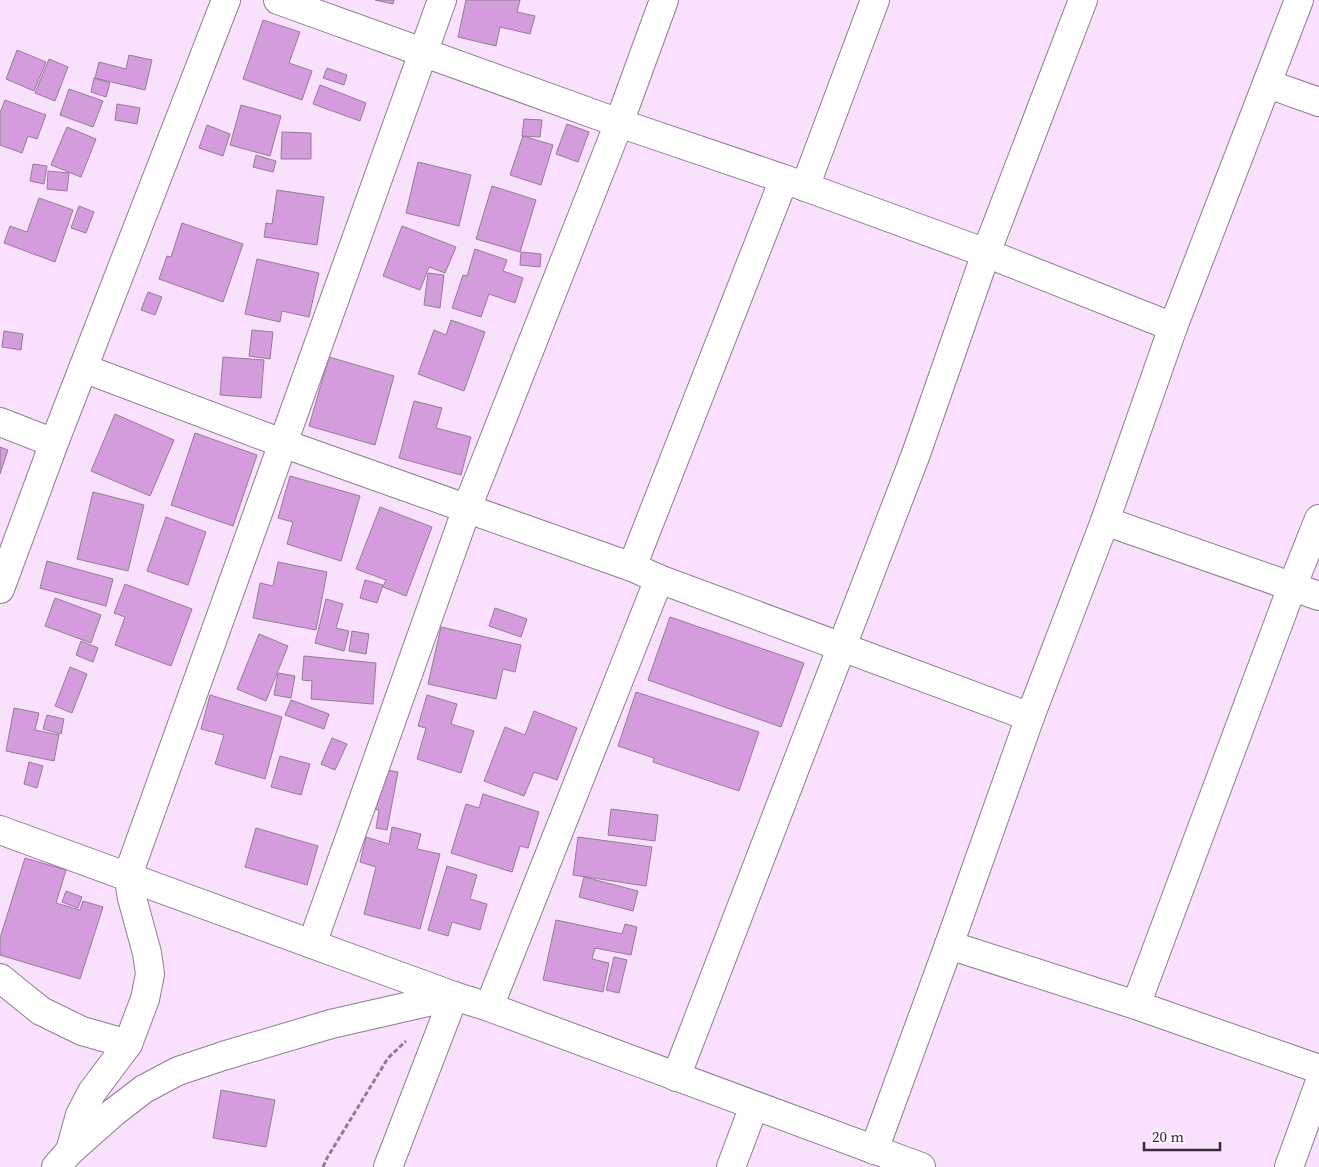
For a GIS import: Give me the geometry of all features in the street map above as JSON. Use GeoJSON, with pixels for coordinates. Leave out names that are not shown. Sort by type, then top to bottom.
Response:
{"type":"FeatureCollection","features":[{"type":"Feature","properties":{"kind":"street"},"geometry":{"type":"LineString","coordinates":[[0,589],[54,443],[226,0]]}},
{"type":"Feature","properties":{"kind":"street"},"geometry":{"type":"LineString","coordinates":[[278,0],[619,123],[795,183],[986,253],[1173,327]]}},
{"type":"Feature","properties":{"kind":"street"},"geometry":{"type":"LineString","coordinates":[[63,1159],[80,1115],[92,1092],[128,1044],[145,999],[150,974],[147,953],[132,898],[128,875],[442,0]]}},
{"type":"Feature","properties":{"kind":"street"},"geometry":{"type":"LineString","coordinates":[[312,944],[467,508],[619,123],[664,0]]}},
{"type":"Feature","properties":{"kind":"street"},"geometry":{"type":"LineString","coordinates":[[632,568],[795,183],[875,0]]}},
{"type":"Feature","properties":{"kind":"street"},"geometry":{"type":"LineString","coordinates":[[676,1077],[916,454],[986,253],[1083,0]]}},
{"type":"Feature","properties":{"kind":"street"},"geometry":{"type":"LineString","coordinates":[[874,1150],[1030,717],[1105,521],[1173,327],[1299,0]]}},
{"type":"Feature","properties":{"kind":"street"},"geometry":{"type":"LineString","coordinates":[[1268,84],[1319,102]]}},
{"type":"Feature","properties":{"kind":"street"},"geometry":{"type":"LineString","coordinates":[[83,368],[282,443],[632,568],[1030,717]]}},
{"type":"Feature","properties":{"kind":"street"},"geometry":{"type":"LineString","coordinates":[[0,422],[54,443]]}},
{"type":"Feature","properties":{"kind":"street"},"geometry":{"type":"LineString","coordinates":[[1136,1005],[1319,518]]}},
{"type":"Feature","properties":{"kind":"street"},"geometry":{"type":"LineString","coordinates":[[1105,521],[1319,596]]}},
{"type":"Feature","properties":{"kind":"street"},"geometry":{"type":"LineString","coordinates":[[489,1007],[659,579]]}},
{"type":"Feature","properties":{"kind":"street"},"geometry":{"type":"LineString","coordinates":[[0,830],[128,875],[454,996],[489,1007],[921,1167]]}},
{"type":"Feature","properties":{"kind":"street"},"geometry":{"type":"LineString","coordinates":[[949,945],[1136,1005],[1319,1069]]}},
{"type":"Feature","properties":{"kind":"street"},"geometry":{"type":"LineString","coordinates":[[0,978],[40,1011],[82,1031],[128,1044]]}},
{"type":"Feature","properties":{"kind":"street"},"geometry":{"type":"LineString","coordinates":[[63,1159],[114,1112],[144,1089],[178,1071],[331,1024],[454,996]]}},
{"type":"Feature","properties":{"kind":"street"},"geometry":{"type":"LineString","coordinates":[[388,1167],[454,996]]}},
{"type":"Feature","properties":{"kind":"street"},"geometry":{"type":"LineString","coordinates":[[1289,1167],[1319,1084]]}},
{"type":"Feature","properties":{"kind":"street"},"geometry":{"type":"LineString","coordinates":[[731,1167],[754,1106]]}},
{"type":"Feature","properties":{"kind":"path"},"geometry":{"type":"LineString","coordinates":[[323,1167],[388,1058],[408,1040]]}},
{"type":"Feature","properties":{"kind":"building"},"geometry":{"type":"Polygon","coordinates":[[[375,0],[394,0],[393,4],[375,0]]]}},
{"type":"Feature","properties":{"kind":"building"},"geometry":{"type":"Polygon","coordinates":[[[466,0],[520,0],[517,12],[535,16],[530,34],[500,27],[496,46],[458,37],[466,0]]]}},
{"type":"Feature","properties":{"kind":"building"},"geometry":{"type":"Polygon","coordinates":[[[263,20],[300,32],[289,63],[312,71],[302,100],[243,79],[263,20]]]}},
{"type":"Feature","properties":{"kind":"building"},"geometry":{"type":"Polygon","coordinates":[[[17,50],[46,62],[34,91],[6,79],[17,50]]]}},
{"type":"Feature","properties":{"kind":"building"},"geometry":{"type":"Polygon","coordinates":[[[129,55],[152,60],[145,90],[95,78],[99,62],[126,69],[129,55]]]}},
{"type":"Feature","properties":{"kind":"building"},"geometry":{"type":"Polygon","coordinates":[[[49,59],[68,67],[55,101],[35,93],[49,59]]]}},
{"type":"Feature","properties":{"kind":"building"},"geometry":{"type":"Polygon","coordinates":[[[327,68],[347,75],[344,85],[323,78],[327,68]]]}},
{"type":"Feature","properties":{"kind":"building"},"geometry":{"type":"Polygon","coordinates":[[[94,78],[110,83],[106,97],[91,92],[94,78]]]}},
{"type":"Feature","properties":{"kind":"building"},"geometry":{"type":"Polygon","coordinates":[[[320,85],[366,103],[360,121],[313,104],[320,85]]]}},
{"type":"Feature","properties":{"kind":"building"},"geometry":{"type":"Polygon","coordinates":[[[69,89],[103,101],[93,127],[60,115],[69,89]]]}},
{"type":"Feature","properties":{"kind":"building"},"geometry":{"type":"Polygon","coordinates":[[[5,100],[46,115],[37,139],[28,136],[22,153],[0,145],[0,113],[5,100]]]}},
{"type":"Feature","properties":{"kind":"building"},"geometry":{"type":"Polygon","coordinates":[[[117,104],[140,108],[137,124],[115,120],[117,104]]]}},
{"type":"Feature","properties":{"kind":"building"},"geometry":{"type":"Polygon","coordinates":[[[241,105],[281,116],[270,156],[230,145],[241,105]]]}},
{"type":"Feature","properties":{"kind":"building"},"geometry":{"type":"Polygon","coordinates":[[[524,119],[542,120],[540,137],[522,136],[524,119]]]}},
{"type":"Feature","properties":{"kind":"building"},"geometry":{"type":"Polygon","coordinates":[[[567,124],[589,132],[578,162],[556,154],[567,124]]]}},
{"type":"Feature","properties":{"kind":"building"},"geometry":{"type":"Polygon","coordinates":[[[207,125],[230,134],[223,156],[199,148],[207,125]]]}},
{"type":"Feature","properties":{"kind":"building"},"geometry":{"type":"Polygon","coordinates":[[[67,127],[96,139],[81,177],[51,165],[67,127]]]}},
{"type":"Feature","properties":{"kind":"building"},"geometry":{"type":"Polygon","coordinates":[[[282,132],[311,133],[311,159],[281,159],[282,132]]]}},
{"type":"Feature","properties":{"kind":"building"},"geometry":{"type":"Polygon","coordinates":[[[523,136],[553,145],[541,185],[510,175],[523,136]]]}},
{"type":"Feature","properties":{"kind":"building"},"geometry":{"type":"Polygon","coordinates":[[[256,155],[276,161],[273,172],[253,167],[256,155]]]}},
{"type":"Feature","properties":{"kind":"building"},"geometry":{"type":"Polygon","coordinates":[[[418,162],[471,175],[459,226],[406,213],[418,162]]]}},
{"type":"Feature","properties":{"kind":"building"},"geometry":{"type":"Polygon","coordinates":[[[33,164],[47,166],[44,184],[30,181],[33,164]]]}},
{"type":"Feature","properties":{"kind":"building"},"geometry":{"type":"Polygon","coordinates":[[[48,171],[69,173],[67,191],[47,189],[48,171]]]}},
{"type":"Feature","properties":{"kind":"building"},"geometry":{"type":"Polygon","coordinates":[[[492,186],[536,200],[520,252],[476,239],[492,186]]]}},
{"type":"Feature","properties":{"kind":"building"},"geometry":{"type":"Polygon","coordinates":[[[277,190],[324,197],[317,245],[264,237],[266,223],[272,224],[277,190]]]}},
{"type":"Feature","properties":{"kind":"building"},"geometry":{"type":"Polygon","coordinates":[[[39,198],[73,210],[55,262],[4,243],[10,226],[27,232],[39,198]]]}},
{"type":"Feature","properties":{"kind":"building"},"geometry":{"type":"Polygon","coordinates":[[[79,206],[94,212],[86,233],[71,228],[79,206]]]}},
{"type":"Feature","properties":{"kind":"building"},"geometry":{"type":"Polygon","coordinates":[[[182,223],[243,244],[223,302],[159,279],[167,256],[171,257],[182,223]]]}},
{"type":"Feature","properties":{"kind":"building"},"geometry":{"type":"Polygon","coordinates":[[[402,226],[456,247],[445,273],[429,267],[420,290],[383,276],[402,226]]]}},
{"type":"Feature","properties":{"kind":"building"},"geometry":{"type":"Polygon","coordinates":[[[475,249],[507,260],[503,271],[523,278],[515,303],[489,294],[481,317],[452,308],[463,275],[467,276],[475,249]]]}},
{"type":"Feature","properties":{"kind":"building"},"geometry":{"type":"Polygon","coordinates":[[[521,252],[541,254],[540,267],[520,265],[521,252]]]}},
{"type":"Feature","properties":{"kind":"building"},"geometry":{"type":"Polygon","coordinates":[[[257,259],[319,273],[309,317],[282,311],[280,322],[245,314],[257,259]]]}},
{"type":"Feature","properties":{"kind":"building"},"geometry":{"type":"Polygon","coordinates":[[[428,273],[444,275],[440,308],[424,305],[428,273]]]}},
{"type":"Feature","properties":{"kind":"building"},"geometry":{"type":"Polygon","coordinates":[[[148,292],[162,297],[155,315],[141,310],[148,292]]]}},
{"type":"Feature","properties":{"kind":"building"},"geometry":{"type":"Polygon","coordinates":[[[451,320],[485,332],[464,391],[418,374],[434,330],[446,335],[451,320]]]}},
{"type":"Feature","properties":{"kind":"building"},"geometry":{"type":"Polygon","coordinates":[[[252,330],[273,332],[270,359],[249,356],[252,330]]]}},
{"type":"Feature","properties":{"kind":"building"},"geometry":{"type":"Polygon","coordinates":[[[4,331],[23,334],[21,350],[2,347],[4,331]]]}},
{"type":"Feature","properties":{"kind":"building"},"geometry":{"type":"Polygon","coordinates":[[[223,357],[264,360],[261,398],[220,395],[223,357]]]}},
{"type":"Feature","properties":{"kind":"building"},"geometry":{"type":"Polygon","coordinates":[[[329,357],[394,376],[375,445],[309,426],[329,357]]]}},
{"type":"Feature","properties":{"kind":"building"},"geometry":{"type":"Polygon","coordinates":[[[414,401],[442,408],[436,428],[471,437],[461,475],[399,458],[414,401]]]}},
{"type":"Feature","properties":{"kind":"building"},"geometry":{"type":"Polygon","coordinates":[[[115,414],[174,440],[150,496],[91,471],[115,414]]]}},
{"type":"Feature","properties":{"kind":"building"},"geometry":{"type":"Polygon","coordinates":[[[195,433],[257,455],[233,526],[171,505],[195,433]]]}},
{"type":"Feature","properties":{"kind":"building"},"geometry":{"type":"Polygon","coordinates":[[[0,447],[8,450],[0,474],[0,447]]]}},
{"type":"Feature","properties":{"kind":"building"},"geometry":{"type":"Polygon","coordinates":[[[290,476],[360,496],[341,561],[287,544],[293,522],[278,518],[290,476]]]}},
{"type":"Feature","properties":{"kind":"building"},"geometry":{"type":"Polygon","coordinates":[[[93,492],[144,505],[128,571],[77,559],[93,492]]]}},
{"type":"Feature","properties":{"kind":"building"},"geometry":{"type":"Polygon","coordinates":[[[380,507],[432,527],[406,596],[383,587],[386,580],[356,569],[380,507]]]}},
{"type":"Feature","properties":{"kind":"building"},"geometry":{"type":"Polygon","coordinates":[[[166,517],[206,532],[188,585],[147,571],[166,517]]]}},
{"type":"Feature","properties":{"kind":"building"},"geometry":{"type":"Polygon","coordinates":[[[47,561],[113,579],[106,606],[40,588],[47,561]]]}},
{"type":"Feature","properties":{"kind":"building"},"geometry":{"type":"Polygon","coordinates":[[[278,562],[327,572],[316,630],[253,618],[260,583],[273,586],[278,562]]]}},
{"type":"Feature","properties":{"kind":"building"},"geometry":{"type":"Polygon","coordinates":[[[365,580],[383,585],[377,603],[360,598],[365,580]]]}},
{"type":"Feature","properties":{"kind":"building"},"geometry":{"type":"Polygon","coordinates":[[[125,584],[192,609],[171,666],[115,645],[125,617],[114,613],[125,584]]]}},
{"type":"Feature","properties":{"kind":"building"},"geometry":{"type":"Polygon","coordinates":[[[55,598],[101,615],[91,643],[45,626],[55,598]]]}},
{"type":"Feature","properties":{"kind":"building"},"geometry":{"type":"Polygon","coordinates":[[[326,599],[343,604],[336,628],[349,631],[344,651],[315,643],[326,599]]]}},
{"type":"Feature","properties":{"kind":"building"},"geometry":{"type":"Polygon","coordinates":[[[495,608],[527,619],[521,637],[489,626],[495,608]]]}},
{"type":"Feature","properties":{"kind":"building"},"geometry":{"type":"Polygon","coordinates":[[[670,617],[804,663],[781,727],[648,680],[670,617]]]}},
{"type":"Feature","properties":{"kind":"building"},"geometry":{"type":"Polygon","coordinates":[[[441,627],[521,645],[515,672],[503,669],[496,699],[428,684],[441,627]]]}},
{"type":"Feature","properties":{"kind":"building"},"geometry":{"type":"Polygon","coordinates":[[[352,631],[369,634],[366,654],[349,651],[352,631]]]}},
{"type":"Feature","properties":{"kind":"building"},"geometry":{"type":"Polygon","coordinates":[[[259,634],[288,646],[266,701],[237,689],[259,634]]]}},
{"type":"Feature","properties":{"kind":"building"},"geometry":{"type":"Polygon","coordinates":[[[81,641],[98,648],[93,662],[76,655],[81,641]]]}},
{"type":"Feature","properties":{"kind":"building"},"geometry":{"type":"Polygon","coordinates":[[[304,656],[376,663],[373,704],[311,699],[312,681],[302,680],[304,656]]]}},
{"type":"Feature","properties":{"kind":"building"},"geometry":{"type":"Polygon","coordinates":[[[70,667],[87,674],[72,713],[55,706],[70,667]]]}},
{"type":"Feature","properties":{"kind":"building"},"geometry":{"type":"Polygon","coordinates":[[[278,673],[295,676],[291,698],[274,695],[278,673]]]}},
{"type":"Feature","properties":{"kind":"building"},"geometry":{"type":"Polygon","coordinates":[[[636,692],[759,732],[739,791],[653,762],[654,758],[618,746],[636,692]]]}},
{"type":"Feature","properties":{"kind":"building"},"geometry":{"type":"Polygon","coordinates":[[[210,695],[282,717],[265,779],[215,764],[224,735],[201,729],[210,695]]]}},
{"type":"Feature","properties":{"kind":"building"},"geometry":{"type":"Polygon","coordinates":[[[427,695],[457,704],[451,724],[474,731],[461,773],[417,759],[426,728],[418,726],[427,695]]]}},
{"type":"Feature","properties":{"kind":"building"},"geometry":{"type":"Polygon","coordinates":[[[291,700],[329,714],[324,729],[285,715],[291,700]]]}},
{"type":"Feature","properties":{"kind":"building"},"geometry":{"type":"Polygon","coordinates":[[[14,708],[39,713],[35,730],[59,735],[54,761],[6,751],[14,708]]]}},
{"type":"Feature","properties":{"kind":"building"},"geometry":{"type":"Polygon","coordinates":[[[534,711],[577,728],[557,780],[534,772],[524,796],[484,781],[505,727],[525,735],[534,711]]]}},
{"type":"Feature","properties":{"kind":"building"},"geometry":{"type":"Polygon","coordinates":[[[47,715],[64,719],[61,734],[43,729],[47,715]]]}},
{"type":"Feature","properties":{"kind":"building"},"geometry":{"type":"Polygon","coordinates":[[[332,738],[347,744],[335,770],[321,764],[332,738]]]}},
{"type":"Feature","properties":{"kind":"building"},"geometry":{"type":"Polygon","coordinates":[[[280,756],[310,764],[301,795],[271,787],[280,756]]]}},
{"type":"Feature","properties":{"kind":"building"},"geometry":{"type":"Polygon","coordinates":[[[29,762],[43,766],[37,788],[24,784],[29,762]]]}},
{"type":"Feature","properties":{"kind":"building"},"geometry":{"type":"Polygon","coordinates":[[[381,769],[398,772],[387,830],[376,828],[379,810],[373,809],[381,769]]]}},
{"type":"Feature","properties":{"kind":"building"},"geometry":{"type":"Polygon","coordinates":[[[483,794],[539,812],[528,848],[520,846],[512,872],[451,853],[466,804],[479,808],[483,794]]]}},
{"type":"Feature","properties":{"kind":"building"},"geometry":{"type":"Polygon","coordinates":[[[611,809],[658,815],[655,841],[608,835],[611,809]]]}},
{"type":"Feature","properties":{"kind":"building"},"geometry":{"type":"Polygon","coordinates":[[[392,827],[421,834],[417,849],[440,854],[420,929],[364,914],[376,867],[360,862],[366,837],[389,844],[392,827]]]}},
{"type":"Feature","properties":{"kind":"building"},"geometry":{"type":"Polygon","coordinates":[[[256,828],[318,846],[307,885],[245,867],[256,828]]]}},
{"type":"Feature","properties":{"kind":"building"},"geometry":{"type":"Polygon","coordinates":[[[578,837],[652,847],[646,886],[573,875],[578,837]]]}},
{"type":"Feature","properties":{"kind":"building"},"geometry":{"type":"Polygon","coordinates":[[[25,858],[66,870],[56,903],[80,910],[83,901],[103,907],[80,979],[0,955],[0,938],[25,858]]]}},
{"type":"Feature","properties":{"kind":"building"},"geometry":{"type":"Polygon","coordinates":[[[447,866],[477,875],[470,899],[487,904],[480,930],[452,922],[448,936],[428,930],[447,866]]]}},
{"type":"Feature","properties":{"kind":"building"},"geometry":{"type":"Polygon","coordinates":[[[584,877],[638,891],[633,911],[579,897],[584,877]]]}},
{"type":"Feature","properties":{"kind":"building"},"geometry":{"type":"Polygon","coordinates":[[[66,891],[82,897],[78,908],[62,902],[66,891]]]}},
{"type":"Feature","properties":{"kind":"building"},"geometry":{"type":"Polygon","coordinates":[[[556,920],[622,934],[625,924],[637,927],[631,955],[595,948],[592,959],[609,963],[603,992],[543,980],[556,920]]]}},
{"type":"Feature","properties":{"kind":"building"},"geometry":{"type":"Polygon","coordinates":[[[614,957],[627,960],[619,993],[606,990],[614,957]]]}},
{"type":"Feature","properties":{"kind":"building"},"geometry":{"type":"Polygon","coordinates":[[[221,1090],[275,1100],[266,1147],[213,1138],[221,1090]]]}}]}
